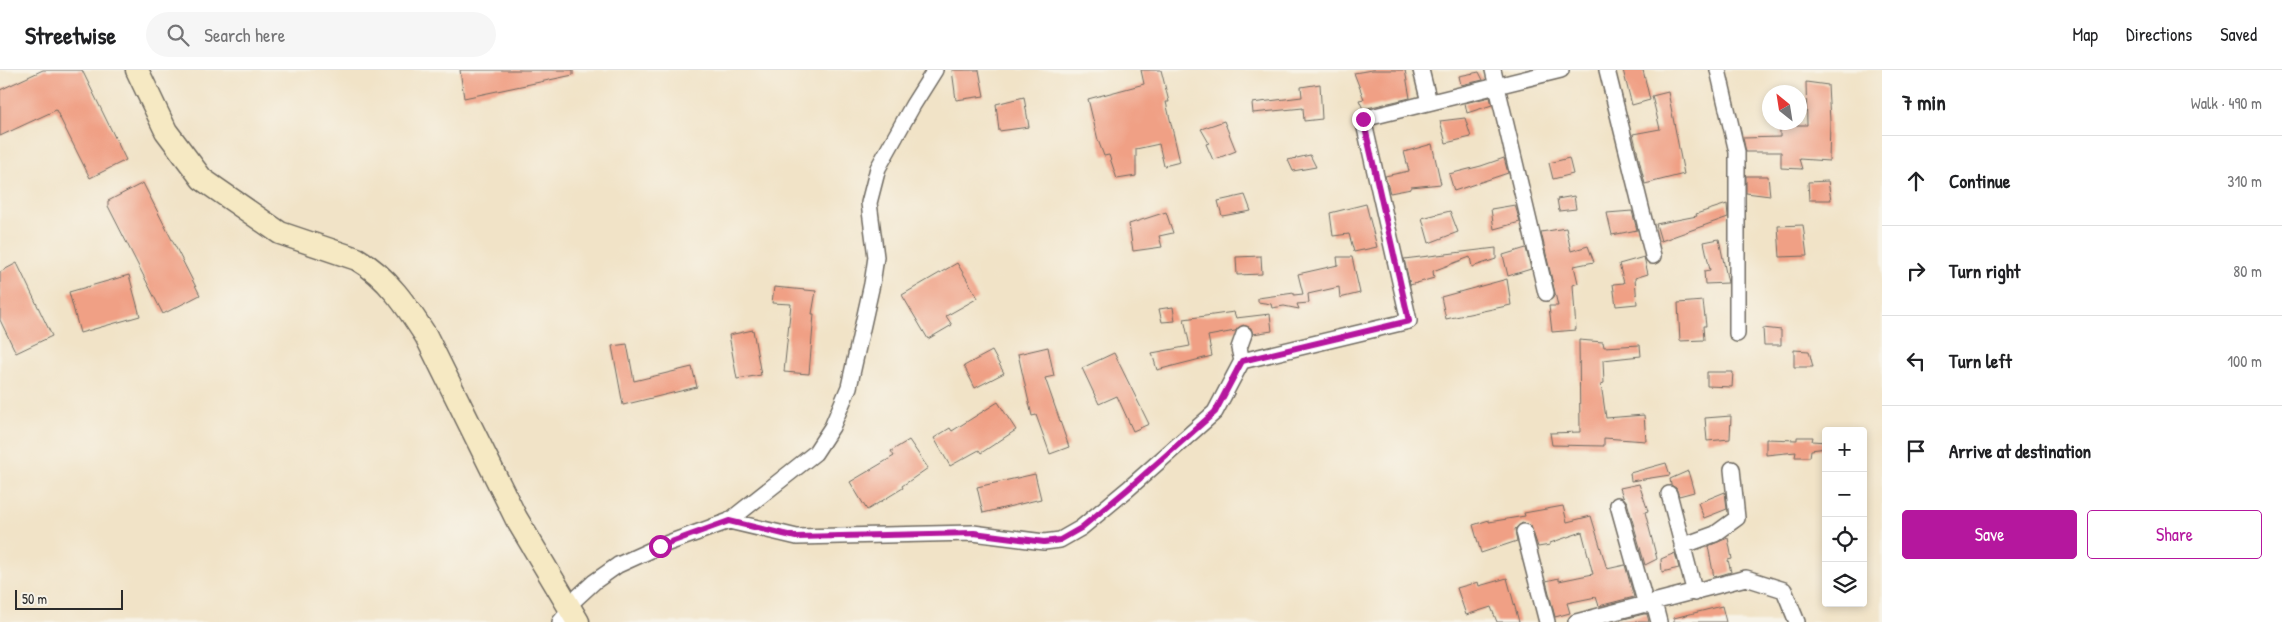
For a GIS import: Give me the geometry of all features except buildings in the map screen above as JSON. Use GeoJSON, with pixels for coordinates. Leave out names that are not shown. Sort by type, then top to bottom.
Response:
{"type":"FeatureCollection","features":[{"type":"Feature","properties":{"kind":"main road"},"geometry":{"type":"LineString","coordinates":[[137,70],[166,131],[202,179],[280,233],[357,259],[366,264],[380,276],[413,316],[426,336],[516,518],[569,616]]}},
{"type":"Feature","properties":{"kind":"street"},"geometry":{"type":"LineString","coordinates":[[569,616],[594,582],[618,566],[660,546],[729,521],[815,454],[832,427],[849,387],[872,284],[876,257],[869,204],[878,168],[935,70]]}},
{"type":"Feature","properties":{"kind":"street"},"geometry":{"type":"LineString","coordinates":[[1421,70],[1429,102]]}},
{"type":"Feature","properties":{"kind":"street"},"geometry":{"type":"LineString","coordinates":[[1493,70],[1546,293]]}},
{"type":"Feature","properties":{"kind":"street"},"geometry":{"type":"LineString","coordinates":[[1242,361],[1409,321],[1363,119],[1561,70]]}},
{"type":"Feature","properties":{"kind":"street"},"geometry":{"type":"LineString","coordinates":[[1607,70],[1653,256]]}},
{"type":"Feature","properties":{"kind":"street"},"geometry":{"type":"LineString","coordinates":[[1718,70],[1737,152],[1738,334]]}},
{"type":"Feature","properties":{"kind":"street"},"geometry":{"type":"LineString","coordinates":[[729,521],[796,537],[974,533],[1044,542],[1060,540],[1081,528],[1215,412],[1242,361],[1239,348],[1244,334]]}},
{"type":"Feature","properties":{"kind":"street"},"geometry":{"type":"LineString","coordinates":[[1682,546],[1715,534],[1737,518],[1732,469]]}},
{"type":"Feature","properties":{"kind":"street"},"geometry":{"type":"LineString","coordinates":[[1669,494],[1695,593]]}},
{"type":"Feature","properties":{"kind":"street"},"geometry":{"type":"LineString","coordinates":[[1618,505],[1650,604],[1659,622]]}},
{"type":"Feature","properties":{"kind":"street"},"geometry":{"type":"LineString","coordinates":[[1524,532],[1547,622]]}},
{"type":"Feature","properties":{"kind":"street"},"geometry":{"type":"LineString","coordinates":[[1581,621],[1695,593],[1746,578],[1784,590],[1797,622]]}},
{"type":"Feature","properties":{"kind":"route"},"geometry":{"type":"LineString","coordinates":[[660,546],[729,521],[796,537],[974,533],[1044,542],[1060,540],[1081,528],[1215,412],[1242,361],[1409,321],[1363,119]]}}]}
